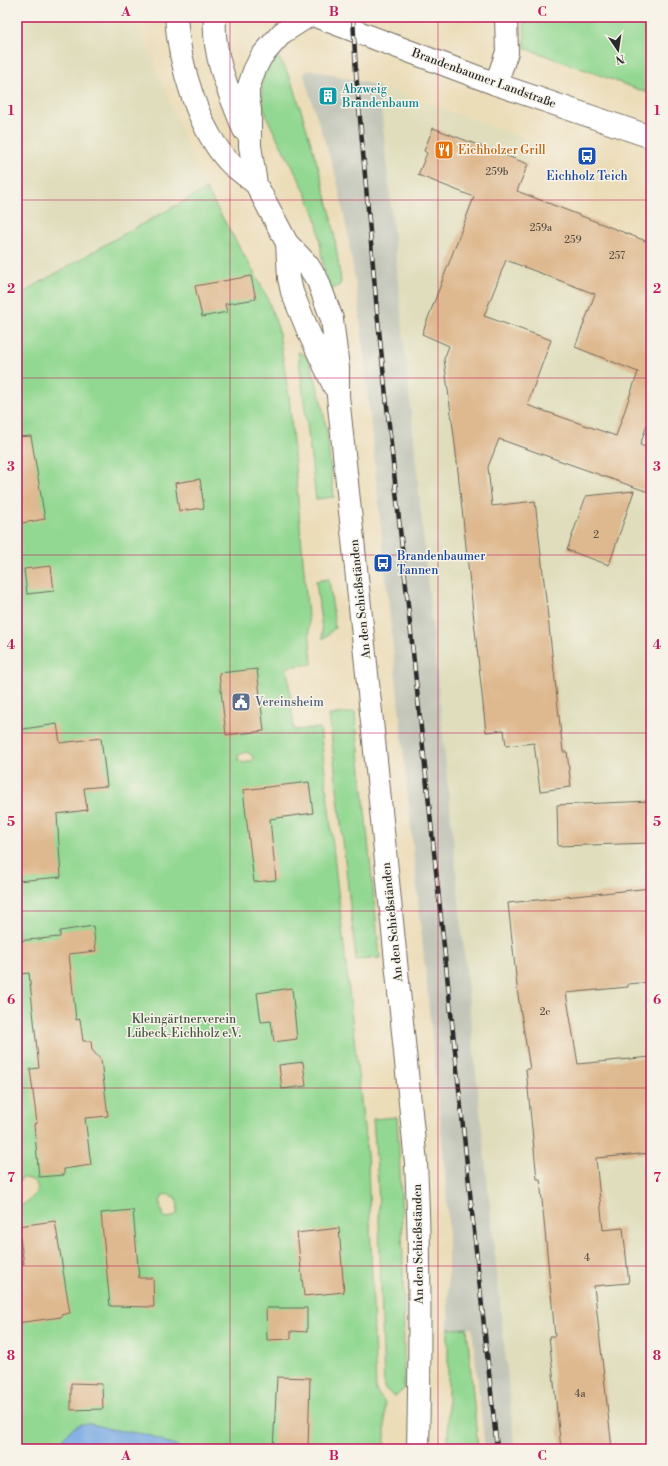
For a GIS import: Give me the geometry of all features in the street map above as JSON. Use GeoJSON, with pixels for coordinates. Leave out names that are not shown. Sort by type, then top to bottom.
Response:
{"type":"FeatureCollection","features":[{"type":"Feature","properties":{"kind":"street","name":"An den Schießständen"},"geometry":{"type":"LineString","coordinates":[[176,17],[180,56],[201,118],[214,143],[231,164],[256,184]]}},
{"type":"Feature","properties":{"kind":"street","name":"An den Schießständen"},"geometry":{"type":"LineString","coordinates":[[215,17],[216,44],[221,71],[250,146]]}},
{"type":"Feature","properties":{"kind":"street","name":"An den Schießständen"},"geometry":{"type":"LineString","coordinates":[[307,17],[282,33],[261,57],[254,71],[248,89],[250,110],[250,146],[256,184],[287,244],[289,278],[292,292],[338,396],[416,1163],[419,1228],[420,1359],[418,1449]]}},
{"type":"Feature","properties":{"kind":"street","name":"Brandenbaumer Landstraße"},"geometry":{"type":"LineString","coordinates":[[318,17],[496,84],[651,137]]}},
{"type":"Feature","properties":{"kind":"street"},"geometry":{"type":"LineString","coordinates":[[496,84],[507,52],[506,17]]}},
{"type":"Feature","properties":{"kind":"shaded area"},"geometry":{"type":"Polygon","coordinates":[[[17,17],[134,17],[206,189],[108,243],[17,296],[17,17]]]}},
{"type":"Feature","properties":{"kind":"shaded area"},"geometry":{"type":"Polygon","coordinates":[[[312,70],[379,86],[475,1063],[515,1449],[485,1449],[472,1328],[448,1329],[448,1220],[444,1159],[359,307],[348,236],[337,180],[304,73],[312,70]]]}},
{"type":"Feature","properties":{"kind":"shaded area"},"geometry":{"type":"Polygon","coordinates":[[[379,86],[536,142],[517,191],[638,238],[651,232],[651,1449],[515,1449],[475,1063],[379,86]]]}},
{"type":"Feature","properties":{"kind":"green space"},"geometry":{"type":"Polygon","coordinates":[[[524,17],[651,17],[651,94],[525,48],[524,17]]]}},
{"type":"Feature","properties":{"kind":"green space"},"geometry":{"type":"Polygon","coordinates":[[[277,55],[294,87],[332,219],[341,282],[339,286],[330,290],[324,271],[316,219],[298,177],[271,126],[263,104],[263,80],[267,69],[277,55]]]}},
{"type":"Feature","properties":{"kind":"green space","name":"Kleingärtnerverein Lübeck-Eichholz e.V."},"geometry":{"type":"Polygon","coordinates":[[[206,189],[267,297],[278,328],[289,396],[312,664],[287,667],[294,730],[320,728],[368,1164],[376,1391],[385,1403],[385,1449],[17,1449],[17,1206],[30,1200],[38,1187],[33,1181],[25,1178],[22,1178],[17,1185],[17,296],[108,243],[206,189]],[[247,752],[238,755],[239,761],[245,763],[253,760],[253,756],[247,752]],[[165,1194],[160,1201],[161,1210],[163,1216],[170,1218],[177,1214],[178,1205],[175,1197],[165,1194]]]}},
{"type":"Feature","properties":{"kind":"green space"},"geometry":{"type":"Polygon","coordinates":[[[298,352],[305,355],[311,365],[321,400],[326,426],[334,497],[316,499],[298,352]]]}},
{"type":"Feature","properties":{"kind":"green space"},"geometry":{"type":"Polygon","coordinates":[[[329,579],[335,628],[323,639],[316,581],[329,579]]]}},
{"type":"Feature","properties":{"kind":"green space"},"geometry":{"type":"Polygon","coordinates":[[[355,712],[380,958],[356,960],[329,715],[355,712]]]}},
{"type":"Feature","properties":{"kind":"green space"},"geometry":{"type":"Polygon","coordinates":[[[397,1117],[403,1253],[404,1389],[395,1397],[384,1388],[378,1183],[373,1119],[397,1117]]]}},
{"type":"Feature","properties":{"kind":"green space"},"geometry":{"type":"Polygon","coordinates":[[[467,1328],[478,1449],[448,1449],[448,1329],[467,1328]]]}},
{"type":"Feature","properties":{"kind":"water"},"geometry":{"type":"Polygon","coordinates":[[[88,1423],[111,1429],[149,1435],[182,1449],[59,1449],[63,1439],[69,1431],[77,1426],[88,1423]]]}},
{"type":"Feature","properties":{"kind":"building"},"geometry":{"type":"Polygon","coordinates":[[[433,128],[528,164],[517,191],[651,243],[651,413],[640,445],[651,449],[651,493],[499,439],[488,467],[492,506],[535,501],[563,752],[567,752],[571,787],[540,791],[534,743],[506,746],[504,730],[486,732],[455,444],[444,359],[449,346],[422,334],[474,197],[418,175],[427,153],[424,151],[433,128]],[[506,260],[484,316],[551,340],[527,405],[616,436],[638,372],[575,347],[595,294],[506,260]]]}},
{"type":"Feature","properties":{"kind":"building"},"geometry":{"type":"Polygon","coordinates":[[[251,276],[256,299],[225,304],[227,312],[202,317],[195,286],[251,276]]]}},
{"type":"Feature","properties":{"kind":"building"},"geometry":{"type":"Polygon","coordinates":[[[31,436],[45,519],[17,524],[17,437],[31,436]]]}},
{"type":"Feature","properties":{"kind":"building"},"geometry":{"type":"Polygon","coordinates":[[[200,479],[204,508],[179,511],[175,483],[200,479]]]}},
{"type":"Feature","properties":{"kind":"building"},"geometry":{"type":"Polygon","coordinates":[[[634,491],[609,565],[567,550],[586,496],[634,491]]]}},
{"type":"Feature","properties":{"kind":"building"},"geometry":{"type":"Polygon","coordinates":[[[51,566],[54,591],[27,594],[24,569],[51,566]]]}},
{"type":"Feature","properties":{"kind":"building","name":"Vereinsheim"},"geometry":{"type":"Polygon","coordinates":[[[257,669],[264,731],[226,735],[219,673],[257,669]]]}},
{"type":"Feature","properties":{"kind":"building"},"geometry":{"type":"Polygon","coordinates":[[[57,724],[60,743],[101,738],[107,786],[84,788],[87,810],[57,814],[61,877],[17,881],[17,730],[57,724]]]}},
{"type":"Feature","properties":{"kind":"building"},"geometry":{"type":"Polygon","coordinates":[[[309,782],[313,813],[270,819],[276,880],[254,882],[243,790],[309,782]]]}},
{"type":"Feature","properties":{"kind":"building"},"geometry":{"type":"Polygon","coordinates":[[[651,801],[651,843],[558,846],[557,805],[651,801]]]}},
{"type":"Feature","properties":{"kind":"building"},"geometry":{"type":"Polygon","coordinates":[[[651,888],[651,982],[628,984],[628,987],[566,993],[578,1064],[651,1057],[651,1153],[596,1158],[603,1230],[623,1228],[629,1283],[594,1286],[612,1449],[561,1449],[549,1336],[555,1336],[540,1179],[537,1179],[526,1069],[530,1069],[518,995],[508,903],[651,888]]]}},
{"type":"Feature","properties":{"kind":"building"},"geometry":{"type":"Polygon","coordinates":[[[93,926],[96,951],[69,954],[76,1020],[80,1019],[83,1041],[91,1041],[92,1050],[101,1060],[108,1116],[85,1118],[91,1165],[64,1169],[64,1175],[39,1177],[34,1124],[37,1123],[30,1069],[39,1068],[29,973],[20,974],[17,941],[60,937],[60,931],[93,926]]]}},
{"type":"Feature","properties":{"kind":"building"},"geometry":{"type":"Polygon","coordinates":[[[292,988],[297,1039],[274,1042],[271,1021],[261,1022],[257,993],[292,988]]]}},
{"type":"Feature","properties":{"kind":"building"},"geometry":{"type":"Polygon","coordinates":[[[303,1062],[306,1086],[282,1089],[279,1065],[303,1062]]]}},
{"type":"Feature","properties":{"kind":"building"},"geometry":{"type":"Polygon","coordinates":[[[133,1210],[139,1278],[153,1278],[154,1307],[110,1306],[101,1213],[133,1210]]]}},
{"type":"Feature","properties":{"kind":"building"},"geometry":{"type":"Polygon","coordinates":[[[55,1221],[70,1313],[61,1315],[61,1317],[17,1323],[17,1264],[24,1264],[18,1226],[55,1221]]]}},
{"type":"Feature","properties":{"kind":"building"},"geometry":{"type":"Polygon","coordinates":[[[339,1228],[344,1292],[304,1296],[297,1233],[339,1228]]]}},
{"type":"Feature","properties":{"kind":"building"},"geometry":{"type":"Polygon","coordinates":[[[266,1308],[307,1308],[307,1332],[291,1331],[291,1339],[267,1340],[266,1308]]]}},
{"type":"Feature","properties":{"kind":"building"},"geometry":{"type":"Polygon","coordinates":[[[277,1377],[310,1378],[308,1449],[273,1449],[277,1377]]]}},
{"type":"Feature","properties":{"kind":"building"},"geometry":{"type":"Polygon","coordinates":[[[71,1383],[102,1384],[103,1409],[71,1410],[71,1383]]]}},
{"type":"Feature","properties":{"kind":"railway"},"geometry":{"type":"LineString","coordinates":[[353,17],[356,73],[377,311],[497,1449]]}},
{"type":"Feature","properties":{"kind":"place","name":"Abzweig Brandenbaum"},"geometry":{"type":"Point","coordinates":[328,96]}},
{"type":"Feature","properties":{"kind":"place","name":"Eichholzer Grill"},"geometry":{"type":"Point","coordinates":[444,150]}},
{"type":"Feature","properties":{"kind":"place","name":"Eichholz Teich"},"geometry":{"type":"Point","coordinates":[587,156]}},
{"type":"Feature","properties":{"kind":"place","name":"Brandenbaumer Tannen"},"geometry":{"type":"Point","coordinates":[383,563]}},
{"type":"Feature","properties":{"kind":"place","name":"Vereinsheim"},"geometry":{"type":"Point","coordinates":[241,702]}}]}
